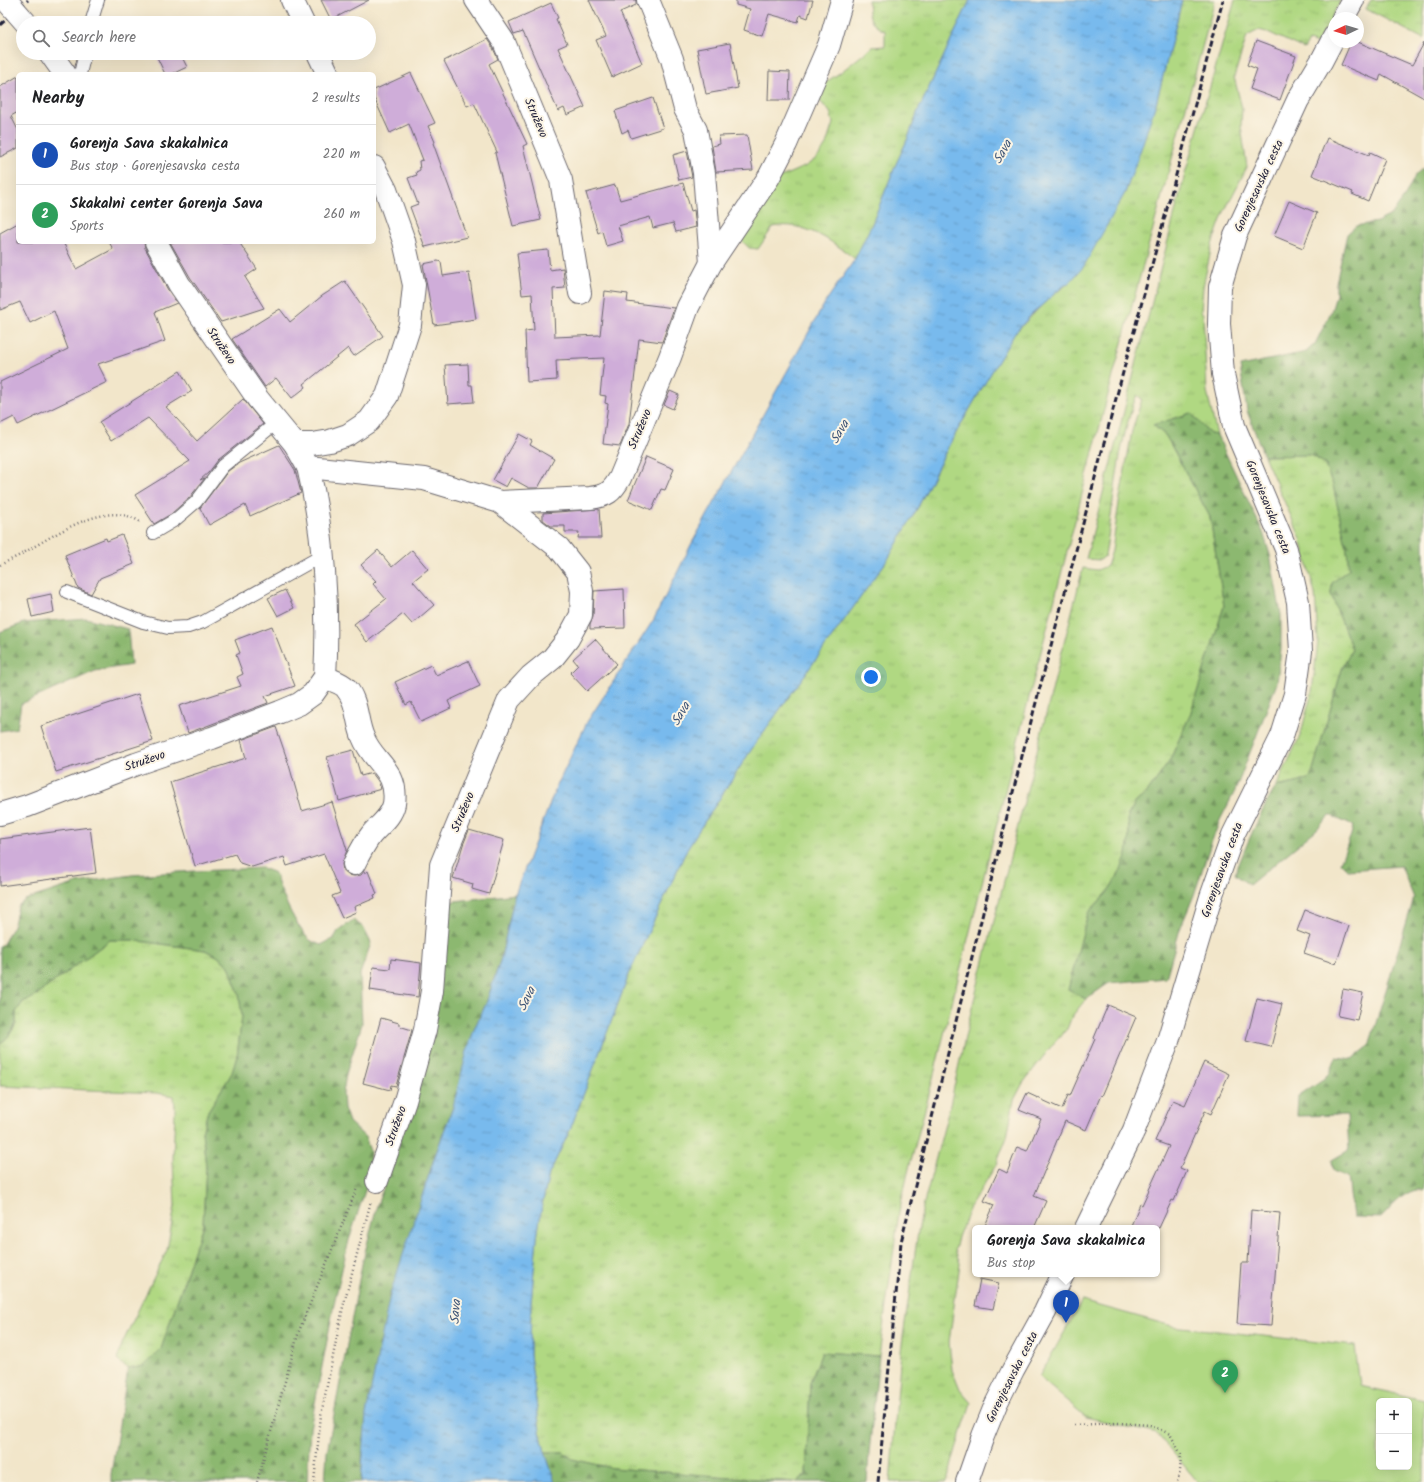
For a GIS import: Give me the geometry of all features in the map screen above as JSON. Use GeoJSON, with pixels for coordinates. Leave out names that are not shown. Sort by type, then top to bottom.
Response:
{"type":"FeatureCollection","features":[{"type":"Feature","properties":{"kind":"street"},"geometry":{"type":"LineString","coordinates":[[6,0],[20,16]]}},
{"type":"Feature","properties":{"kind":"street"},"geometry":{"type":"LineString","coordinates":[[292,0],[300,16]]}},
{"type":"Feature","properties":{"kind":"street","name":"Struževo"},"geometry":{"type":"LineString","coordinates":[[476,0],[504,42],[561,180],[580,293]]}},
{"type":"Feature","properties":{"kind":"street"},"geometry":{"type":"LineString","coordinates":[[648,0],[672,59],[685,109],[696,130],[704,173],[711,263]]}},
{"type":"Feature","properties":{"kind":"street","name":"Struževo"},"geometry":{"type":"LineString","coordinates":[[308,467],[424,479],[500,502],[590,498],[601,497],[608,493],[620,478],[670,357],[688,306],[711,263],[769,177],[786,144],[829,45],[842,0]]}},
{"type":"Feature","properties":{"kind":"street"},"geometry":{"type":"LineString","coordinates":[[1346,12],[1353,0]]}},
{"type":"Feature","properties":{"kind":"street","name":"Gorenjesavska cesta"},"geometry":{"type":"LineString","coordinates":[[1087,1225],[1137,1122],[1168,1041],[1211,897],[1233,835],[1282,736],[1295,694],[1301,651],[1298,602],[1286,549],[1234,426],[1223,374],[1219,324],[1220,287],[1235,236],[1298,100],[1328,48]]}},
{"type":"Feature","properties":{"kind":"street"},"geometry":{"type":"LineString","coordinates":[[55,60],[64,72]]}},
{"type":"Feature","properties":{"kind":"street"},"geometry":{"type":"LineString","coordinates":[[321,60],[327,72]]}},
{"type":"Feature","properties":{"kind":"street"},"geometry":{"type":"LineString","coordinates":[[295,444],[312,444],[330,441],[348,435],[369,422],[387,396],[410,325],[414,285],[404,241],[386,190],[376,171]]}},
{"type":"Feature","properties":{"kind":"street","name":"Struževo"},"geometry":{"type":"LineString","coordinates":[[0,814],[27,806],[136,764],[212,738],[299,704],[313,694],[325,677],[327,649],[323,555],[314,492],[308,467],[295,444],[276,423],[258,399],[179,284],[157,244]]}},
{"type":"Feature","properties":{"kind":"street","name":"Struževo"},"geometry":{"type":"LineString","coordinates":[[368,1182],[405,1102],[425,1030],[432,991],[441,865],[509,700],[531,676],[552,659],[568,639],[581,615],[582,591],[578,572],[559,548],[500,502]]}},
{"type":"Feature","properties":{"kind":"street"},"geometry":{"type":"LineString","coordinates":[[325,677],[346,688],[355,704],[362,735],[367,748],[384,766],[395,788],[394,805],[387,819],[372,834],[354,864]]}},
{"type":"Feature","properties":{"kind":"street","name":"Gorenjesavska cesta"},"geometry":{"type":"LineString","coordinates":[[968,1482],[983,1436],[996,1404],[1045,1312],[1062,1277]]}},
{"type":"Feature","properties":{"kind":"lane"},"geometry":{"type":"LineString","coordinates":[[93,16],[98,0]]}},
{"type":"Feature","properties":{"kind":"lane"},"geometry":{"type":"LineString","coordinates":[[80,72],[83,60]]}},
{"type":"Feature","properties":{"kind":"lane"},"geometry":{"type":"LineString","coordinates":[[153,533],[174,520],[196,502],[223,466],[276,423]]}},
{"type":"Feature","properties":{"kind":"lane"},"geometry":{"type":"LineString","coordinates":[[67,592],[143,622],[168,628],[188,627],[210,618],[323,555]]}},
{"type":"Feature","properties":{"kind":"path"},"geometry":{"type":"LineString","coordinates":[[0,565],[76,523],[109,514],[135,518],[153,533]]}},
{"type":"Feature","properties":{"kind":"path"},"geometry":{"type":"LineString","coordinates":[[257,1482],[299,1331],[368,1182]]}},
{"type":"Feature","properties":{"kind":"path"},"geometry":{"type":"LineString","coordinates":[[314,1482],[321,1415],[342,1307],[369,1206],[368,1182]]}},
{"type":"Feature","properties":{"kind":"path"},"geometry":{"type":"LineString","coordinates":[[1074,1426],[1117,1423],[1150,1425],[1170,1434],[1181,1454],[1180,1472],[1177,1482]]}},
{"type":"Feature","properties":{"kind":"green space"},"geometry":{"type":"Polygon","coordinates":[[[868,0],[970,0],[918,111],[872,224],[855,259],[827,239],[806,229],[795,227],[773,227],[758,249],[749,248],[742,241],[741,231],[774,180],[806,166],[818,157],[826,145],[833,123],[830,112],[817,98],[823,84],[841,72],[872,47],[885,46],[885,31],[873,23],[869,11],[868,0]]]}},
{"type":"Feature","properties":{"kind":"green space"},"geometry":{"type":"Polygon","coordinates":[[[1182,0],[1215,0],[1106,402],[910,1164],[899,1212],[879,1356],[822,1352],[810,1383],[806,1475],[797,1482],[612,1468],[572,1459],[564,1452],[545,1452],[540,1431],[530,1355],[531,1302],[537,1238],[542,1205],[549,1174],[570,1130],[630,972],[688,847],[755,744],[888,559],[918,507],[949,445],[1015,333],[1048,299],[1070,282],[1125,193],[1157,100],[1182,0]]]}},
{"type":"Feature","properties":{"kind":"green space"},"geometry":{"type":"Polygon","coordinates":[[[1235,0],[1341,0],[1334,12],[1328,12],[1328,24],[1317,44],[1309,41],[1304,49],[1270,33],[1259,30],[1247,36],[1234,77],[1242,108],[1241,126],[1247,167],[1223,214],[1212,245],[1203,287],[1201,311],[1203,314],[1207,392],[1217,435],[1210,434],[1191,413],[1153,425],[1166,436],[1210,517],[1224,606],[1190,715],[1169,762],[1147,793],[1136,802],[1128,815],[1129,836],[1127,856],[1119,874],[1107,893],[1088,913],[1068,990],[1086,999],[1072,1016],[1067,1029],[1053,1044],[1023,1083],[1014,1100],[1007,1137],[996,1165],[970,1207],[958,1237],[955,1250],[960,1263],[949,1342],[952,1370],[960,1390],[971,1403],[947,1482],[890,1482],[901,1351],[923,1207],[950,1105],[968,1024],[1083,568],[1097,570],[1107,566],[1112,551],[1132,431],[1142,399],[1137,395],[1130,414],[1120,454],[1105,556],[1100,560],[1086,559],[1186,170],[1235,0]]]}},
{"type":"Feature","properties":{"kind":"green space"},"geometry":{"type":"Polygon","coordinates":[[[1371,0],[1424,0],[1424,39],[1366,9],[1371,0]]]}},
{"type":"Feature","properties":{"kind":"green space"},"geometry":{"type":"Polygon","coordinates":[[[1424,168],[1424,1190],[1417,1190],[1405,1195],[1381,1218],[1353,1217],[1348,1177],[1333,1171],[1332,1160],[1349,1150],[1347,1115],[1297,1116],[1298,1096],[1329,1075],[1336,1057],[1353,1059],[1369,1046],[1414,898],[1401,866],[1347,870],[1340,863],[1353,826],[1330,815],[1316,830],[1249,885],[1235,874],[1259,818],[1276,787],[1296,783],[1310,778],[1342,669],[1352,649],[1331,594],[1332,583],[1349,569],[1347,550],[1333,485],[1324,463],[1311,455],[1264,456],[1247,411],[1240,366],[1306,352],[1315,344],[1331,312],[1336,295],[1336,283],[1347,234],[1356,226],[1377,222],[1391,215],[1404,198],[1416,174],[1424,168]]]}},
{"type":"Feature","properties":{"kind":"green space"},"geometry":{"type":"Polygon","coordinates":[[[1191,413],[1210,434],[1217,435],[1263,532],[1270,555],[1281,614],[1281,649],[1277,683],[1235,791],[1220,820],[1210,846],[1194,895],[1180,929],[1166,978],[1109,983],[1086,999],[1068,990],[1088,913],[1107,893],[1119,874],[1127,855],[1129,836],[1128,815],[1136,802],[1147,793],[1169,762],[1190,715],[1224,606],[1210,517],[1166,436],[1153,425],[1191,413]]]}},
{"type":"Feature","properties":{"kind":"green space"},"geometry":{"type":"Polygon","coordinates":[[[1311,455],[1324,463],[1333,485],[1347,550],[1349,569],[1332,583],[1331,594],[1352,649],[1342,669],[1310,778],[1296,783],[1276,787],[1300,736],[1312,692],[1318,641],[1315,594],[1301,539],[1264,456],[1311,455]]]}},
{"type":"Feature","properties":{"kind":"green space"},"geometry":{"type":"Polygon","coordinates":[[[86,618],[128,629],[131,665],[95,671],[21,704],[17,728],[0,731],[0,632],[24,623],[86,618]]]}},
{"type":"Feature","properties":{"kind":"green space"},"geometry":{"type":"Polygon","coordinates":[[[262,868],[275,873],[289,909],[305,935],[310,940],[321,945],[334,938],[338,931],[353,920],[363,927],[371,943],[360,974],[362,1024],[346,1074],[343,1093],[344,1108],[349,1122],[365,1137],[370,1151],[370,1175],[349,1240],[335,1299],[310,1429],[307,1482],[111,1482],[128,1369],[144,1366],[161,1349],[203,1225],[206,1166],[202,1132],[208,1111],[232,1073],[237,1056],[242,1016],[239,994],[229,966],[217,956],[205,950],[132,940],[110,940],[32,998],[23,1002],[16,1012],[16,1024],[8,1037],[0,1044],[0,946],[3,944],[14,924],[18,906],[25,900],[77,883],[132,875],[262,868]]]}},
{"type":"Feature","properties":{"kind":"green space"},"geometry":{"type":"Polygon","coordinates":[[[515,894],[501,958],[486,1004],[475,1027],[453,1107],[435,1156],[415,1219],[363,1443],[361,1482],[325,1482],[327,1452],[362,1264],[377,1205],[398,1149],[447,902],[515,894]]]}},
{"type":"Feature","properties":{"kind":"green space"},"geometry":{"type":"Polygon","coordinates":[[[110,940],[132,940],[205,950],[217,956],[229,966],[239,994],[242,1016],[237,1056],[232,1073],[208,1111],[202,1132],[206,1166],[203,1224],[161,1349],[144,1366],[128,1369],[117,1360],[122,1344],[167,1250],[175,1206],[173,1160],[175,1110],[174,1096],[156,1093],[0,1086],[0,1044],[8,1037],[16,1025],[16,1012],[23,1002],[32,998],[110,940]]]}},
{"type":"Feature","properties":{"kind":"green space"},"geometry":{"type":"Polygon","coordinates":[[[1082,1301],[1172,1326],[1355,1346],[1360,1386],[1424,1400],[1424,1482],[1198,1482],[1157,1434],[1086,1417],[1039,1377],[1082,1301]]]}},
{"type":"Feature","properties":{"kind":"green space"},"geometry":{"type":"Polygon","coordinates":[[[822,1352],[879,1356],[867,1482],[797,1482],[806,1475],[810,1383],[822,1352]]]}},
{"type":"Feature","properties":{"kind":"green space"},"geometry":{"type":"Polygon","coordinates":[[[545,1452],[564,1452],[572,1459],[612,1468],[793,1482],[555,1482],[545,1452]]]}},
{"type":"Feature","properties":{"kind":"water","name":"Sava"},"geometry":{"type":"Polygon","coordinates":[[[970,0],[1182,0],[1157,100],[1125,193],[1084,266],[1070,282],[1061,288],[1032,314],[1015,333],[949,445],[918,507],[888,559],[755,744],[688,847],[630,972],[570,1130],[549,1174],[537,1238],[531,1302],[530,1355],[540,1431],[555,1482],[361,1482],[366,1414],[390,1295],[435,1156],[453,1107],[467,1051],[475,1027],[486,1004],[501,958],[515,894],[556,788],[587,722],[654,619],[692,543],[826,301],[855,259],[872,224],[918,111],[970,0]]]}},
{"type":"Feature","properties":{"kind":"building"},"geometry":{"type":"Polygon","coordinates":[[[321,0],[369,0],[339,16],[329,16],[321,0]]]}},
{"type":"Feature","properties":{"kind":"building"},"geometry":{"type":"Polygon","coordinates":[[[589,0],[636,0],[636,5],[620,12],[642,63],[612,77],[596,40],[606,36],[589,0]]]}},
{"type":"Feature","properties":{"kind":"building"},"geometry":{"type":"Polygon","coordinates":[[[736,0],[813,0],[808,18],[800,15],[798,22],[769,14],[762,36],[744,30],[750,9],[736,5],[736,0]]]}},
{"type":"Feature","properties":{"kind":"building"},"geometry":{"type":"Polygon","coordinates":[[[551,3],[567,44],[558,48],[585,107],[567,115],[564,108],[558,111],[523,31],[514,34],[509,22],[551,3]]]}},
{"type":"Feature","properties":{"kind":"building"},"geometry":{"type":"Polygon","coordinates":[[[487,39],[498,59],[489,64],[527,144],[523,146],[541,220],[513,226],[495,153],[497,152],[474,103],[467,106],[444,61],[487,39]]]}},
{"type":"Feature","properties":{"kind":"building"},"geometry":{"type":"Polygon","coordinates":[[[1256,41],[1296,56],[1280,100],[1250,89],[1257,69],[1247,65],[1256,41]]]}},
{"type":"Feature","properties":{"kind":"building"},"geometry":{"type":"Polygon","coordinates":[[[730,43],[738,88],[706,94],[697,49],[730,43]]]}},
{"type":"Feature","properties":{"kind":"building"},"geometry":{"type":"Polygon","coordinates":[[[1424,43],[1424,98],[1381,74],[1379,81],[1341,65],[1348,48],[1364,48],[1364,45],[1412,65],[1424,43]]]}},
{"type":"Feature","properties":{"kind":"building"},"geometry":{"type":"Polygon","coordinates":[[[158,60],[184,60],[187,67],[176,72],[164,72],[158,60]]]}},
{"type":"Feature","properties":{"kind":"building"},"geometry":{"type":"Polygon","coordinates":[[[769,71],[790,72],[789,100],[768,100],[769,71]]]}},
{"type":"Feature","properties":{"kind":"building"},"geometry":{"type":"Polygon","coordinates":[[[411,73],[435,123],[428,126],[435,142],[433,143],[467,237],[425,247],[410,207],[418,204],[408,178],[417,175],[416,172],[420,170],[419,161],[423,160],[409,124],[390,133],[376,102],[376,89],[411,73]]]}},
{"type":"Feature","properties":{"kind":"building"},"geometry":{"type":"Polygon","coordinates":[[[16,77],[16,113],[11,116],[16,126],[16,149],[0,157],[0,87],[16,77]]]}},
{"type":"Feature","properties":{"kind":"building"},"geometry":{"type":"Polygon","coordinates":[[[653,98],[663,128],[631,138],[628,130],[622,133],[615,111],[653,98]]]}},
{"type":"Feature","properties":{"kind":"building"},"geometry":{"type":"Polygon","coordinates":[[[747,135],[753,170],[716,172],[712,146],[720,144],[719,136],[747,135]]]}},
{"type":"Feature","properties":{"kind":"building"},"geometry":{"type":"Polygon","coordinates":[[[1327,138],[1369,155],[1370,152],[1385,159],[1368,201],[1352,194],[1353,192],[1312,175],[1327,138]]]}},
{"type":"Feature","properties":{"kind":"building"},"geometry":{"type":"Polygon","coordinates":[[[687,151],[692,177],[679,180],[673,155],[687,151]]]}},
{"type":"Feature","properties":{"kind":"building"},"geometry":{"type":"Polygon","coordinates":[[[683,183],[691,211],[694,210],[696,227],[676,232],[673,223],[653,228],[650,217],[618,226],[623,241],[606,246],[602,231],[598,233],[586,193],[615,185],[620,200],[683,183]]]}},
{"type":"Feature","properties":{"kind":"building"},"geometry":{"type":"Polygon","coordinates":[[[1289,201],[1317,213],[1303,248],[1274,236],[1289,201]]]}},
{"type":"Feature","properties":{"kind":"building"},"geometry":{"type":"Polygon","coordinates":[[[16,224],[16,244],[64,244],[76,269],[113,249],[110,244],[144,244],[145,248],[168,290],[177,303],[155,312],[165,341],[98,364],[107,382],[18,425],[14,417],[0,424],[0,382],[68,349],[54,311],[30,323],[20,302],[0,310],[0,233],[16,224]]]}},
{"type":"Feature","properties":{"kind":"building"},"geometry":{"type":"Polygon","coordinates":[[[171,244],[240,244],[257,269],[245,277],[264,308],[221,322],[190,277],[171,244]]]}},
{"type":"Feature","properties":{"kind":"building"},"geometry":{"type":"Polygon","coordinates":[[[548,250],[550,270],[563,268],[565,288],[553,289],[555,337],[600,335],[605,291],[628,294],[627,302],[674,308],[662,342],[639,339],[629,424],[620,446],[603,444],[608,404],[605,403],[606,396],[600,395],[604,358],[556,360],[557,380],[527,382],[525,331],[534,330],[532,294],[522,295],[517,253],[548,250]]]}},
{"type":"Feature","properties":{"kind":"building"},"geometry":{"type":"Polygon","coordinates":[[[438,261],[441,262],[443,276],[469,272],[476,319],[434,325],[423,264],[438,261]]]}},
{"type":"Feature","properties":{"kind":"building"},"geometry":{"type":"Polygon","coordinates":[[[345,281],[383,336],[354,356],[348,348],[304,384],[306,387],[292,398],[276,378],[265,387],[232,339],[280,309],[290,322],[322,296],[345,281]]]}},
{"type":"Feature","properties":{"kind":"building"},"geometry":{"type":"Polygon","coordinates":[[[468,364],[469,385],[472,385],[474,402],[448,404],[445,365],[468,364]]]}},
{"type":"Feature","properties":{"kind":"building"},"geometry":{"type":"Polygon","coordinates":[[[180,371],[192,391],[166,407],[197,441],[243,399],[263,424],[218,460],[209,472],[200,480],[205,478],[190,497],[171,514],[154,524],[135,495],[190,461],[148,418],[111,441],[99,422],[180,371]]]}},
{"type":"Feature","properties":{"kind":"building"},"geometry":{"type":"Polygon","coordinates":[[[670,391],[679,395],[673,409],[664,405],[670,391]]]}},
{"type":"Feature","properties":{"kind":"building"},"geometry":{"type":"Polygon","coordinates":[[[519,434],[532,441],[530,445],[554,459],[538,488],[529,488],[511,478],[506,487],[493,480],[519,434]]]}},
{"type":"Feature","properties":{"kind":"building"},"geometry":{"type":"Polygon","coordinates":[[[279,445],[295,470],[301,493],[250,516],[245,505],[209,525],[200,508],[228,471],[239,463],[279,445]]]}},
{"type":"Feature","properties":{"kind":"building"},"geometry":{"type":"Polygon","coordinates":[[[646,457],[674,469],[665,490],[661,489],[652,510],[628,500],[646,457]]]}},
{"type":"Feature","properties":{"kind":"building"},"geometry":{"type":"Polygon","coordinates":[[[599,509],[601,538],[578,538],[579,532],[565,532],[565,526],[551,526],[543,520],[543,513],[599,509]]]}},
{"type":"Feature","properties":{"kind":"building"},"geometry":{"type":"Polygon","coordinates":[[[122,535],[134,564],[100,578],[91,594],[78,588],[65,555],[106,538],[107,541],[122,535]]]}},
{"type":"Feature","properties":{"kind":"building"},"geometry":{"type":"Polygon","coordinates":[[[378,550],[392,567],[412,550],[428,569],[413,581],[434,605],[412,624],[403,614],[367,642],[354,624],[386,599],[373,584],[376,581],[361,565],[378,550]]]}},
{"type":"Feature","properties":{"kind":"building"},"geometry":{"type":"Polygon","coordinates":[[[624,589],[625,628],[590,629],[593,616],[594,591],[624,589]]]}},
{"type":"Feature","properties":{"kind":"building"},"geometry":{"type":"Polygon","coordinates":[[[285,590],[294,608],[278,616],[268,598],[285,590]]]}},
{"type":"Feature","properties":{"kind":"building"},"geometry":{"type":"Polygon","coordinates":[[[51,594],[54,612],[32,617],[28,599],[51,594]]]}},
{"type":"Feature","properties":{"kind":"building"},"geometry":{"type":"Polygon","coordinates":[[[272,626],[295,686],[265,696],[268,703],[188,733],[179,706],[241,686],[237,677],[243,674],[236,655],[240,653],[235,640],[272,626]]]}},
{"type":"Feature","properties":{"kind":"building"},"geometry":{"type":"Polygon","coordinates":[[[595,639],[617,664],[587,691],[570,673],[578,665],[573,659],[595,639]]]}},
{"type":"Feature","properties":{"kind":"building"},"geometry":{"type":"Polygon","coordinates":[[[468,661],[480,686],[448,701],[451,708],[421,722],[411,702],[406,705],[395,682],[431,665],[436,675],[468,661]]]}},
{"type":"Feature","properties":{"kind":"building"},"geometry":{"type":"Polygon","coordinates":[[[138,694],[153,741],[56,772],[41,726],[138,694]]]}},
{"type":"Feature","properties":{"kind":"building"},"geometry":{"type":"Polygon","coordinates":[[[276,727],[302,811],[332,802],[347,850],[342,864],[343,871],[348,875],[354,876],[361,875],[364,871],[365,873],[368,871],[377,894],[374,895],[375,898],[354,907],[356,912],[342,918],[332,896],[340,893],[324,854],[287,866],[284,857],[252,867],[240,863],[235,854],[195,866],[170,782],[246,758],[241,740],[276,727]]]}},
{"type":"Feature","properties":{"kind":"building"},"geometry":{"type":"Polygon","coordinates":[[[353,750],[361,776],[372,773],[378,781],[381,789],[339,801],[327,757],[353,750]]]}},
{"type":"Feature","properties":{"kind":"building"},"geometry":{"type":"Polygon","coordinates":[[[90,827],[96,873],[0,886],[0,839],[90,827]]]}},
{"type":"Feature","properties":{"kind":"building"},"geometry":{"type":"Polygon","coordinates":[[[469,830],[504,840],[489,894],[472,889],[473,884],[453,878],[469,830]]]}},
{"type":"Feature","properties":{"kind":"building"},"geometry":{"type":"Polygon","coordinates":[[[1305,910],[1349,926],[1336,964],[1304,953],[1310,936],[1297,931],[1305,910]]]}},
{"type":"Feature","properties":{"kind":"building"},"geometry":{"type":"Polygon","coordinates":[[[391,959],[421,963],[418,997],[370,990],[373,967],[390,969],[391,959]]]}},
{"type":"Feature","properties":{"kind":"building"},"geometry":{"type":"Polygon","coordinates":[[[1343,989],[1363,993],[1357,1020],[1338,1016],[1343,989]]]}},
{"type":"Feature","properties":{"kind":"building"},"geometry":{"type":"Polygon","coordinates":[[[1257,998],[1282,1004],[1271,1047],[1246,1041],[1257,998]]]}},
{"type":"Feature","properties":{"kind":"building"},"geometry":{"type":"Polygon","coordinates":[[[1108,1005],[1136,1017],[1086,1130],[1065,1121],[1034,1196],[1046,1201],[1035,1225],[985,1225],[994,1205],[984,1201],[999,1169],[1007,1173],[1017,1147],[1027,1151],[1041,1119],[1019,1110],[1027,1093],[1062,1109],[1068,1095],[1070,1096],[1095,1039],[1094,1038],[1108,1005]]]}},
{"type":"Feature","properties":{"kind":"building"},"geometry":{"type":"Polygon","coordinates":[[[381,1018],[399,1023],[399,1026],[412,1030],[396,1086],[391,1085],[390,1090],[363,1083],[381,1018]]]}},
{"type":"Feature","properties":{"kind":"building"},"geometry":{"type":"Polygon","coordinates":[[[1204,1062],[1229,1074],[1211,1114],[1205,1111],[1180,1168],[1187,1171],[1174,1201],[1172,1200],[1160,1226],[1131,1225],[1169,1146],[1155,1141],[1173,1100],[1185,1105],[1204,1062]]]}},
{"type":"Feature","properties":{"kind":"building"},"geometry":{"type":"Polygon","coordinates":[[[1251,1210],[1280,1213],[1271,1326],[1237,1324],[1241,1263],[1248,1263],[1251,1210]]]}},
{"type":"Feature","properties":{"kind":"building"},"geometry":{"type":"Polygon","coordinates":[[[980,1279],[999,1283],[993,1309],[975,1306],[980,1279]]]}},
{"type":"Feature","properties":{"kind":"railway"},"geometry":{"type":"LineString","coordinates":[[0,25],[28,0]]}},
{"type":"Feature","properties":{"kind":"railway"},"geometry":{"type":"LineString","coordinates":[[878,1482],[901,1242],[1023,752],[1223,0]]}},
{"type":"Feature","properties":{"kind":"place","name":"Gorenja Sava skakalnica"},"geometry":{"type":"Point","coordinates":[1066,1323]}},
{"type":"Feature","properties":{"kind":"place","name":"Skakalni center Gorenja Sava"},"geometry":{"type":"Point","coordinates":[1225,1393]}}]}
